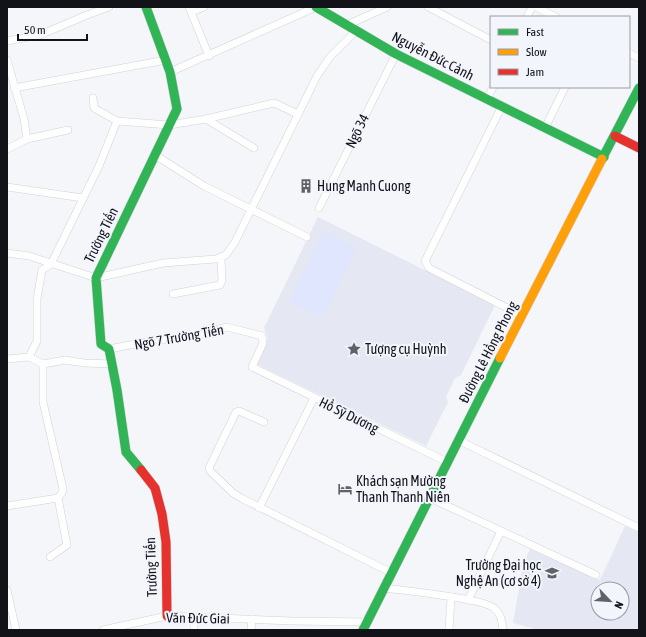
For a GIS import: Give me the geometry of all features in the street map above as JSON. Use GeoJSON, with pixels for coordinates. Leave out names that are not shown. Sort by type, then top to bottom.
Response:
{"type":"FeatureCollection","features":[{"type":"Feature","properties":{"kind":"street"},"geometry":{"type":"LineString","coordinates":[[84,7],[87,15]]}},
{"type":"Feature","properties":{"kind":"street"},"geometry":{"type":"LineString","coordinates":[[7,41],[40,35],[109,7]]}},
{"type":"Feature","properties":{"kind":"street","name":"Trường Tiến"},"geometry":{"type":"LineString","coordinates":[[146,7],[170,72],[177,109],[96,278],[101,344],[109,349],[117,390],[126,452],[155,488],[162,514],[166,542],[167,616]]}},
{"type":"Feature","properties":{"kind":"street"},"geometry":{"type":"LineString","coordinates":[[204,7],[190,10],[209,56]]}},
{"type":"Feature","properties":{"kind":"street"},"geometry":{"type":"LineString","coordinates":[[170,72],[209,56],[316,7]]}},
{"type":"Feature","properties":{"kind":"street","name":"Nguyễn Đức Cảnh"},"geometry":{"type":"LineString","coordinates":[[316,7],[396,54],[604,157]]}},
{"type":"Feature","properties":{"kind":"street"},"geometry":{"type":"LineString","coordinates":[[347,25],[387,7]]}},
{"type":"Feature","properties":{"kind":"street"},"geometry":{"type":"LineString","coordinates":[[428,7],[490,39]]}},
{"type":"Feature","properties":{"kind":"street"},"geometry":{"type":"LineString","coordinates":[[528,16],[532,7]]}},
{"type":"Feature","properties":{"kind":"street"},"geometry":{"type":"LineString","coordinates":[[536,7],[554,16]]}},
{"type":"Feature","properties":{"kind":"street"},"geometry":{"type":"LineString","coordinates":[[7,253],[29,256],[96,278],[163,263],[221,258],[226,255],[233,247],[252,210],[314,80],[323,66],[356,31]]}},
{"type":"Feature","properties":{"kind":"street","name":"Ngõ 34"},"geometry":{"type":"LineString","coordinates":[[319,208],[396,54]]}},
{"type":"Feature","properties":{"kind":"street"},"geometry":{"type":"LineString","coordinates":[[630,54],[639,58]]}},
{"type":"Feature","properties":{"kind":"street"},"geometry":{"type":"LineString","coordinates":[[7,60],[24,119],[27,139]]}},
{"type":"Feature","properties":{"kind":"street"},"geometry":{"type":"LineString","coordinates":[[14,88],[166,60]]}},
{"type":"Feature","properties":{"kind":"street"},"geometry":{"type":"LineString","coordinates":[[487,99],[492,88]]}},
{"type":"Feature","properties":{"kind":"street"},"geometry":{"type":"LineString","coordinates":[[545,128],[565,88]]}},
{"type":"Feature","properties":{"kind":"street","name":"Đường Lê Hồng Phong"},"geometry":{"type":"LineString","coordinates":[[365,626],[458,440],[639,88]]}},
{"type":"Feature","properties":{"kind":"street"},"geometry":{"type":"LineString","coordinates":[[93,98],[94,108],[117,121],[170,125],[206,119],[274,103],[298,114]]}},
{"type":"Feature","properties":{"kind":"street"},"geometry":{"type":"LineString","coordinates":[[502,106],[425,261],[429,268],[523,316]]}},
{"type":"Feature","properties":{"kind":"street"},"geometry":{"type":"LineString","coordinates":[[206,119],[254,148]]}},
{"type":"Feature","properties":{"kind":"street"},"geometry":{"type":"LineString","coordinates":[[29,357],[37,341],[37,299],[42,270],[51,264],[99,166],[117,121]]}},
{"type":"Feature","properties":{"kind":"street"},"geometry":{"type":"LineString","coordinates":[[7,149],[27,139],[68,130]]}},
{"type":"Feature","properties":{"kind":"street"},"geometry":{"type":"LineString","coordinates":[[615,136],[639,148]]}},
{"type":"Feature","properties":{"kind":"street"},"geometry":{"type":"LineString","coordinates":[[155,155],[204,186],[307,237]]}},
{"type":"Feature","properties":{"kind":"street"},"geometry":{"type":"LineString","coordinates":[[7,187],[83,198]]}},
{"type":"Feature","properties":{"kind":"street"},"geometry":{"type":"LineString","coordinates":[[173,294],[220,285],[222,281],[221,258]]}},
{"type":"Feature","properties":{"kind":"street","name":"Ngõ 7 Trường Tiến"},"geometry":{"type":"LineString","coordinates":[[109,349],[156,340],[183,338],[227,327],[262,336],[263,343],[252,367]]}},
{"type":"Feature","properties":{"kind":"street"},"geometry":{"type":"LineString","coordinates":[[8,357],[29,357],[43,364],[65,360],[84,364],[112,364]]}},
{"type":"Feature","properties":{"kind":"street"},"geometry":{"type":"LineString","coordinates":[[7,506],[58,498],[62,493],[63,489],[43,402],[43,364]]}},
{"type":"Feature","properties":{"kind":"street","name":"Hồ Sỹ Dương"},"geometry":{"type":"LineString","coordinates":[[252,367],[447,462]]}},
{"type":"Feature","properties":{"kind":"street"},"geometry":{"type":"LineString","coordinates":[[259,508],[314,398]]}},
{"type":"Feature","properties":{"kind":"street"},"geometry":{"type":"LineString","coordinates":[[264,422],[239,411],[236,412],[210,468],[210,471],[233,493],[259,508],[392,573]]}},
{"type":"Feature","properties":{"kind":"street"},"geometry":{"type":"LineString","coordinates":[[458,440],[639,528]]}},
{"type":"Feature","properties":{"kind":"street"},"geometry":{"type":"LineString","coordinates":[[50,557],[66,547],[67,543],[58,498]]}},
{"type":"Feature","properties":{"kind":"street"},"geometry":{"type":"LineString","coordinates":[[430,498],[596,575]]}},
{"type":"Feature","properties":{"kind":"street"},"geometry":{"type":"LineString","coordinates":[[468,600],[501,531]]}},
{"type":"Feature","properties":{"kind":"street"},"geometry":{"type":"LineString","coordinates":[[385,588],[451,597],[488,604],[494,608],[501,617],[503,630]]}},
{"type":"Feature","properties":{"kind":"street"},"geometry":{"type":"LineString","coordinates":[[7,590],[16,630]]}},
{"type":"Feature","properties":{"kind":"street"},"geometry":{"type":"LineString","coordinates":[[450,630],[451,597]]}},
{"type":"Feature","properties":{"kind":"street","name":"Văn Đức Giai"},"geometry":{"type":"LineString","coordinates":[[103,630],[167,616],[194,618],[252,618],[365,626]]}},
{"type":"Feature","properties":{"kind":"street"},"geometry":{"type":"LineString","coordinates":[[194,618],[194,630]]}},
{"type":"Feature","properties":{"kind":"street"},"geometry":{"type":"LineString","coordinates":[[251,630],[252,618]]}},
{"type":"Feature","properties":{"kind":"shaded area"},"geometry":{"type":"Polygon","coordinates":[[[318,217],[495,305],[461,375],[455,378],[446,397],[448,402],[426,446],[256,364],[268,339],[264,328],[318,217]]]}},
{"type":"Feature","properties":{"kind":"shaded area"},"geometry":{"type":"Polygon","coordinates":[[[324,231],[357,248],[323,318],[289,302],[324,231]]]}},
{"type":"Feature","properties":{"kind":"shaded area","name":"Trường Đại học Nghệ An (cơ sở 4)"},"geometry":{"type":"Polygon","coordinates":[[[625,526],[639,532],[639,630],[539,630],[513,623],[523,565],[530,549],[600,580],[625,526]]]}},
{"type":"Feature","properties":{"kind":"traffic: fast"},"geometry":{"type":"LineString","coordinates":[[141,470],[126,452],[117,390],[109,349],[101,344],[96,278],[177,109],[170,72],[146,7]]}},
{"type":"Feature","properties":{"kind":"traffic: fast"},"geometry":{"type":"LineString","coordinates":[[316,7],[396,54],[604,157]]}},
{"type":"Feature","properties":{"kind":"traffic: fast"},"geometry":{"type":"LineString","coordinates":[[602,159],[639,88]]}},
{"type":"Feature","properties":{"kind":"traffic: fast"},"geometry":{"type":"LineString","coordinates":[[363,630],[500,358]]}},
{"type":"Feature","properties":{"kind":"traffic: slow"},"geometry":{"type":"LineString","coordinates":[[500,358],[602,159]]}},
{"type":"Feature","properties":{"kind":"traffic: jam"},"geometry":{"type":"LineString","coordinates":[[615,136],[639,148]]}},
{"type":"Feature","properties":{"kind":"traffic: jam"},"geometry":{"type":"LineString","coordinates":[[141,470],[155,488],[162,514],[166,542],[167,616]]}},
{"type":"Feature","properties":{"kind":"place","name":"Hung Manh Cuong"},"geometry":{"type":"Point","coordinates":[306,186]}},
{"type":"Feature","properties":{"kind":"place","name":"Tượng cụ Huỳnh"},"geometry":{"type":"Point","coordinates":[354,349]}},
{"type":"Feature","properties":{"kind":"place","name":"Khách sạn Mường Thanh Thanh Niên"},"geometry":{"type":"Point","coordinates":[345,489]}},
{"type":"Feature","properties":{"kind":"place","name":"Trường Đại học Nghệ An (cơ sở 4)"},"geometry":{"type":"Point","coordinates":[552,573]}}]}
